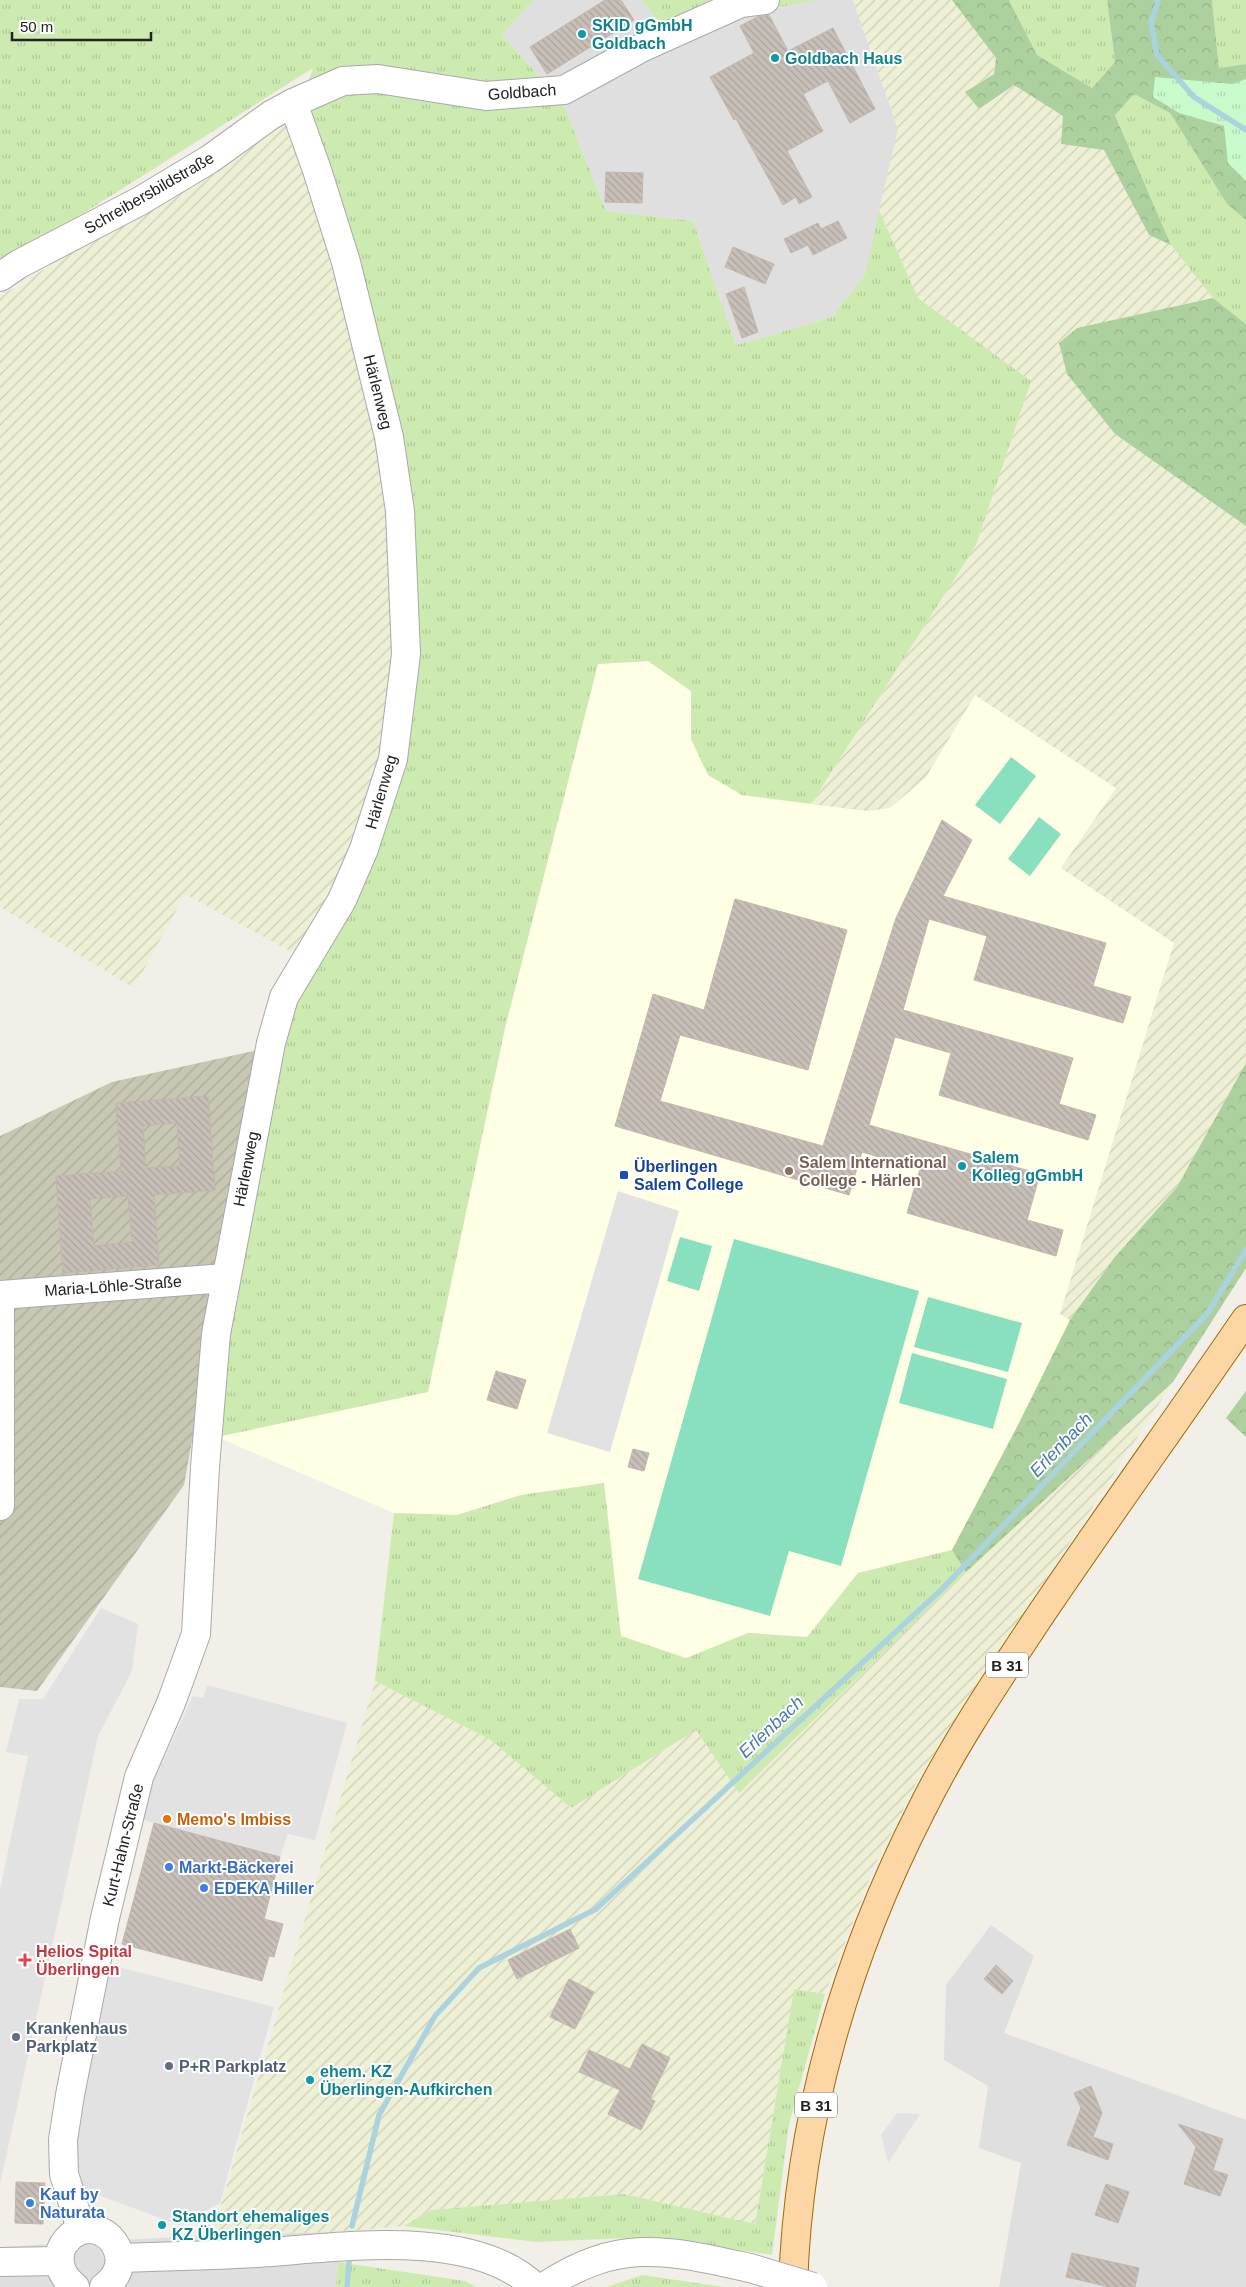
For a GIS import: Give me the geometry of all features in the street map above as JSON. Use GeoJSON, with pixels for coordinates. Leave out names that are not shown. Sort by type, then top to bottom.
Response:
{"type":"FeatureCollection","features":[{"type":"Feature","properties":{"kind":"main road","name":"B 31"},"geometry":{"type":"LineString","coordinates":[[793,2287],[799,2203],[807,2147],[818,2092],[849,1983],[867,1930],[895,1864],[956,1747],[1004,1670],[1063,1582],[1246,1320]]}},
{"type":"Feature","properties":{"kind":"street","name":"Goldbach"},"geometry":{"type":"LineString","coordinates":[[294,103],[344,82],[378,79],[486,96],[564,90],[643,47],[742,3],[765,0]]}},
{"type":"Feature","properties":{"kind":"street","name":"Schreibersbildstraße"},"geometry":{"type":"LineString","coordinates":[[0,276],[19,264],[140,201],[210,159],[271,115],[294,103]]}},
{"type":"Feature","properties":{"kind":"street","name":"Härlenweg"},"geometry":{"type":"LineString","coordinates":[[205,1467],[216,1334],[271,1043],[284,997],[342,900],[364,849],[393,759],[406,654],[400,511],[389,437],[346,262],[315,162],[294,103]]}},
{"type":"Feature","properties":{"kind":"street","name":"Maria-Löhle-Straße"},"geometry":{"type":"LineString","coordinates":[[0,1506],[0,1295],[226,1278]]}},
{"type":"Feature","properties":{"kind":"street","name":"Kurt-Hahn-Straße"},"geometry":{"type":"LineString","coordinates":[[81,2229],[64,2174],[63,2140],[70,2095],[105,1918],[139,1777],[171,1703],[196,1634],[205,1467]]}},
{"type":"Feature","properties":{"kind":"street"},"geometry":{"type":"LineString","coordinates":[[74,2287],[65,2279],[59,2261],[61,2249],[68,2239],[81,2229],[98,2230],[109,2236],[117,2246],[120,2258],[116,2275],[104,2287]]}},
{"type":"Feature","properties":{"kind":"street"},"geometry":{"type":"LineString","coordinates":[[120,2258],[257,2253],[359,2246],[418,2246],[475,2255],[499,2263],[514,2271],[534,2287]]}},
{"type":"Feature","properties":{"kind":"street"},"geometry":{"type":"LineString","coordinates":[[544,2287],[590,2262],[614,2254],[630,2252],[688,2256],[750,2268],[813,2287]]}},
{"type":"Feature","properties":{"kind":"street"},"geometry":{"type":"LineString","coordinates":[[0,2262],[59,2261]]}},
{"type":"Feature","properties":{"kind":"shaded area"},"geometry":{"type":"Polygon","coordinates":[[[534,0],[642,0],[648,8],[762,10],[820,0],[853,0],[898,129],[865,274],[832,317],[736,345],[693,221],[606,211],[563,103],[502,35],[534,0]]]}},
{"type":"Feature","properties":{"kind":"shaded area"},"geometry":{"type":"Polygon","coordinates":[[[853,0],[952,0],[996,58],[994,74],[965,92],[979,109],[1014,85],[1063,116],[1061,144],[1104,150],[1149,235],[1171,245],[1213,298],[1077,328],[1115,434],[1246,526],[1246,1063],[1177,1187],[1114,1258],[1070,1320],[1060,1314],[1174,943],[1061,868],[1116,788],[975,695],[926,777],[890,808],[868,811],[811,804],[976,545],[1031,381],[918,298],[879,210],[898,129],[853,0]]]}},
{"type":"Feature","properties":{"kind":"shaded area"},"geometry":{"type":"Polygon","coordinates":[[[287,115],[347,297],[387,458],[398,650],[382,767],[358,851],[297,955],[185,894],[134,988],[0,907],[0,296],[121,223],[287,115]]]}},
{"type":"Feature","properties":{"kind":"shaded area","name":"Salem International College - Härlen"},"geometry":{"type":"Polygon","coordinates":[[[648,661],[691,691],[691,739],[708,775],[742,795],[868,811],[926,777],[975,695],[1117,789],[1061,868],[1174,943],[1060,1314],[1070,1320],[1019,1423],[952,1550],[858,1573],[807,1637],[748,1633],[686,1659],[621,1636],[604,1484],[521,1495],[457,1515],[394,1513],[217,1437],[428,1392],[505,1028],[598,664],[648,661]]]}},
{"type":"Feature","properties":{"kind":"shaded area"},"geometry":{"type":"Polygon","coordinates":[[[263,1049],[184,1485],[37,1691],[0,1687],[0,1136],[112,1082],[263,1049]]]}},
{"type":"Feature","properties":{"kind":"shaded area"},"geometry":{"type":"Polygon","coordinates":[[[618,1191],[679,1211],[610,1452],[547,1433],[618,1191]]]}},
{"type":"Feature","properties":{"kind":"shaded area"},"geometry":{"type":"Polygon","coordinates":[[[1173,1382],[920,1776],[875,1865],[825,1994],[794,1989],[755,2224],[624,2194],[431,2210],[404,2226],[336,2232],[212,2235],[375,1681],[491,1740],[571,1808],[696,1730],[739,1793],[966,1572],[1173,1382]]]}},
{"type":"Feature","properties":{"kind":"shaded area","name":"Krankenhaus Parkplatz"},"geometry":{"type":"Polygon","coordinates":[[[101,1608],[138,1624],[132,1671],[98,1736],[0,2184],[0,1890],[28,1756],[6,1752],[19,1699],[43,1699],[101,1608]]]}},
{"type":"Feature","properties":{"kind":"shaded area"},"geometry":{"type":"Polygon","coordinates":[[[207,1685],[347,1723],[315,1840],[288,1834],[280,1857],[141,1819],[150,1788],[193,1696],[203,1698],[207,1685]]]}},
{"type":"Feature","properties":{"kind":"shaded area"},"geometry":{"type":"Polygon","coordinates":[[[991,1925],[1034,1956],[1004,2033],[1246,2120],[1246,2287],[999,2287],[1021,2163],[979,2148],[988,2086],[944,2060],[946,1985],[991,1925]]]}},
{"type":"Feature","properties":{"kind":"shaded area","name":"P+R Parkplatz"},"geometry":{"type":"Polygon","coordinates":[[[103,1963],[274,2007],[220,2203],[179,2225],[77,2187],[72,2154],[103,1963]]]}},
{"type":"Feature","properties":{"kind":"shaded area"},"geometry":{"type":"Polygon","coordinates":[[[897,2113],[920,2114],[888,2163],[881,2135],[897,2113]]]}},
{"type":"Feature","properties":{"kind":"shaded area"},"geometry":{"type":"Polygon","coordinates":[[[336,2232],[338,2262],[336,2287],[0,2287],[0,2247],[212,2235],[336,2232]]]}},
{"type":"Feature","properties":{"kind":"green space"},"geometry":{"type":"Polygon","coordinates":[[[0,0],[534,0],[502,35],[563,103],[606,211],[693,221],[736,345],[832,317],[865,274],[879,210],[918,298],[1031,381],[976,545],[811,804],[742,795],[708,775],[691,739],[691,691],[648,661],[598,664],[505,1028],[428,1392],[217,1437],[228,1318],[284,1022],[402,766],[406,484],[302,101],[313,68],[0,266],[0,0]]]}},
{"type":"Feature","properties":{"kind":"green space"},"geometry":{"type":"Polygon","coordinates":[[[642,0],[820,0],[762,10],[677,45],[642,0]]]}},
{"type":"Feature","properties":{"kind":"green space"},"geometry":{"type":"Polygon","coordinates":[[[952,0],[1009,0],[1037,55],[1092,88],[1115,62],[1107,0],[1212,0],[1219,68],[1246,64],[1246,220],[1227,204],[1170,113],[1134,94],[1115,115],[1171,245],[1149,235],[1104,150],[1061,144],[1063,116],[1014,85],[979,109],[965,92],[994,74],[996,58],[952,0]]]}},
{"type":"Feature","properties":{"kind":"green space"},"geometry":{"type":"Polygon","coordinates":[[[1009,0],[1107,0],[1115,62],[1092,88],[1037,55],[1009,0]]]}},
{"type":"Feature","properties":{"kind":"green space"},"geometry":{"type":"Polygon","coordinates":[[[1212,0],[1246,0],[1246,64],[1219,68],[1212,0]]]}},
{"type":"Feature","properties":{"kind":"green space"},"geometry":{"type":"Polygon","coordinates":[[[1155,77],[1232,84],[1246,79],[1246,181],[1228,163],[1224,126],[1179,113],[1153,97],[1155,77]]]}},
{"type":"Feature","properties":{"kind":"green space"},"geometry":{"type":"Polygon","coordinates":[[[1134,94],[1170,113],[1227,204],[1246,220],[1246,324],[1213,298],[1171,245],[1115,114],[1134,94]]]}},
{"type":"Feature","properties":{"kind":"green space"},"geometry":{"type":"Polygon","coordinates":[[[1213,298],[1246,324],[1246,526],[1115,434],[1067,374],[1059,343],[1077,328],[1213,298]]]}},
{"type":"Feature","properties":{"kind":"green space"},"geometry":{"type":"Polygon","coordinates":[[[1011,757],[1036,776],[1000,824],[975,805],[1011,757]]]}},
{"type":"Feature","properties":{"kind":"green space"},"geometry":{"type":"Polygon","coordinates":[[[1039,817],[1061,834],[1030,876],[1008,859],[1039,817]]]}},
{"type":"Feature","properties":{"kind":"green space"},"geometry":{"type":"Polygon","coordinates":[[[1246,1063],[1246,1268],[1173,1382],[966,1572],[952,1550],[1019,1423],[1070,1320],[1114,1258],[1177,1187],[1246,1063]]]}},
{"type":"Feature","properties":{"kind":"green space"},"geometry":{"type":"Polygon","coordinates":[[[680,1237],[712,1246],[699,1291],[667,1281],[680,1237]]]}},
{"type":"Feature","properties":{"kind":"green space"},"geometry":{"type":"Polygon","coordinates":[[[734,1239],[919,1291],[841,1566],[789,1551],[770,1616],[638,1579],[734,1239]]]}},
{"type":"Feature","properties":{"kind":"green space"},"geometry":{"type":"Polygon","coordinates":[[[928,1297],[1022,1323],[1008,1372],[914,1347],[928,1297]]]}},
{"type":"Feature","properties":{"kind":"green space"},"geometry":{"type":"Polygon","coordinates":[[[912,1353],[1007,1379],[993,1429],[899,1403],[912,1353]]]}},
{"type":"Feature","properties":{"kind":"green space"},"geometry":{"type":"Polygon","coordinates":[[[1246,1391],[1246,1437],[1226,1418],[1246,1391]]]}},
{"type":"Feature","properties":{"kind":"green space"},"geometry":{"type":"Polygon","coordinates":[[[604,1483],[621,1636],[686,1658],[748,1633],[807,1637],[858,1573],[952,1550],[966,1572],[739,1793],[696,1730],[571,1808],[491,1740],[375,1681],[394,1513],[457,1515],[521,1495],[604,1483]]]}},
{"type":"Feature","properties":{"kind":"green space"},"geometry":{"type":"Polygon","coordinates":[[[794,1989],[825,1994],[789,2124],[772,2255],[652,2237],[536,2242],[404,2226],[431,2210],[624,2194],[755,2224],[794,1989]]]}},
{"type":"Feature","properties":{"kind":"green space"},"geometry":{"type":"Polygon","coordinates":[[[338,2262],[465,2281],[476,2287],[336,2287],[338,2262]]]}},
{"type":"Feature","properties":{"kind":"green space"},"geometry":{"type":"Polygon","coordinates":[[[642,2275],[724,2287],[607,2287],[642,2275]]]}},
{"type":"Feature","properties":{"kind":"building","name":"SKID gGmbH Goldbach"},"geometry":{"type":"Polygon","coordinates":[[[605,0],[621,0],[634,20],[547,74],[530,47],[605,0]]]}},
{"type":"Feature","properties":{"kind":"building"},"geometry":{"type":"Polygon","coordinates":[[[769,15],[788,51],[833,28],[875,109],[850,123],[828,81],[803,94],[823,131],[787,151],[812,197],[799,204],[796,197],[783,205],[736,119],[734,120],[710,77],[754,53],[740,26],[757,17],[769,15]]]}},
{"type":"Feature","properties":{"kind":"building"},"geometry":{"type":"Polygon","coordinates":[[[606,172],[643,173],[642,203],[605,202],[606,172]]]}},
{"type":"Feature","properties":{"kind":"building"},"geometry":{"type":"Polygon","coordinates":[[[838,221],[847,238],[813,255],[808,245],[791,253],[784,239],[818,223],[821,229],[838,221]]]}},
{"type":"Feature","properties":{"kind":"building"},"geometry":{"type":"Polygon","coordinates":[[[733,247],[774,264],[765,284],[725,267],[733,247]]]}},
{"type":"Feature","properties":{"kind":"building"},"geometry":{"type":"Polygon","coordinates":[[[744,287],[758,332],[742,338],[726,294],[744,287]]]}},
{"type":"Feature","properties":{"kind":"building"},"geometry":{"type":"Polygon","coordinates":[[[942,820],[972,840],[943,896],[1106,943],[1093,986],[1131,997],[1123,1023],[974,980],[987,936],[929,919],[903,1010],[1073,1058],[1059,1104],[1096,1115],[1088,1140],[939,1095],[951,1053],[895,1037],[869,1125],[1040,1174],[1027,1220],[1063,1230],[1056,1256],[907,1213],[920,1169],[862,1152],[849,1195],[615,1126],[653,994],[704,1010],[735,899],[847,930],[808,1070],[680,1035],[660,1101],[823,1146],[896,918],[942,820]]]}},
{"type":"Feature","properties":{"kind":"building"},"geometry":{"type":"Polygon","coordinates":[[[208,1096],[215,1190],[154,1195],[159,1265],[63,1273],[56,1176],[121,1171],[116,1103],[208,1096]],[[177,1123],[143,1126],[146,1168],[180,1166],[177,1123]],[[128,1196],[90,1199],[94,1246],[132,1242],[128,1196]]]}},
{"type":"Feature","properties":{"kind":"building"},"geometry":{"type":"Polygon","coordinates":[[[496,1371],[526,1380],[517,1409],[487,1400],[496,1371]]]}},
{"type":"Feature","properties":{"kind":"building"},"geometry":{"type":"Polygon","coordinates":[[[633,1449],[649,1453],[644,1471],[628,1467],[633,1449]]]}},
{"type":"Feature","properties":{"kind":"building","name":"EDEKA Hiller"},"geometry":{"type":"Polygon","coordinates":[[[154,1823],[280,1857],[264,1919],[283,1924],[274,1957],[269,1956],[262,1981],[122,1944],[154,1823]]]}},
{"type":"Feature","properties":{"kind":"building"},"geometry":{"type":"Polygon","coordinates":[[[570,1929],[579,1948],[517,1979],[508,1960],[570,1929]]]}},
{"type":"Feature","properties":{"kind":"building"},"geometry":{"type":"Polygon","coordinates":[[[996,1965],[1013,1981],[1002,1994],[984,1979],[996,1965]]]}},
{"type":"Feature","properties":{"kind":"building"},"geometry":{"type":"Polygon","coordinates":[[[569,1979],[594,1992],[575,2029],[550,2017],[569,1979]]]}},
{"type":"Feature","properties":{"kind":"building"},"geometry":{"type":"Polygon","coordinates":[[[642,2044],[670,2058],[650,2099],[655,2101],[641,2130],[608,2114],[620,2090],[579,2072],[589,2050],[630,2069],[642,2044]]]}},
{"type":"Feature","properties":{"kind":"building"},"geometry":{"type":"Polygon","coordinates":[[[1091,2086],[1102,2113],[1093,2137],[1113,2144],[1108,2160],[1067,2145],[1081,2108],[1074,2093],[1091,2086]]]}},
{"type":"Feature","properties":{"kind":"building"},"geometry":{"type":"Polygon","coordinates":[[[1178,2124],[1223,2139],[1213,2170],[1228,2175],[1220,2196],[1184,2184],[1196,2147],[1178,2124]]]}},
{"type":"Feature","properties":{"kind":"building","name":"Kauf by Naturata"},"geometry":{"type":"Polygon","coordinates":[[[16,2182],[45,2183],[43,2224],[15,2223],[16,2182]]]}},
{"type":"Feature","properties":{"kind":"building"},"geometry":{"type":"Polygon","coordinates":[[[1106,2184],[1129,2192],[1118,2223],[1095,2215],[1106,2184]]]}},
{"type":"Feature","properties":{"kind":"building"},"geometry":{"type":"Polygon","coordinates":[[[1072,2253],[1139,2268],[1135,2287],[1110,2287],[1066,2277],[1072,2253]]]}},
{"type":"Feature","properties":{"kind":"waterway"},"geometry":{"type":"LineString","coordinates":[[1157,0],[1158,3],[1151,22],[1157,55],[1194,97],[1246,130]]}},
{"type":"Feature","properties":{"kind":"waterway","name":"Erlenbach"},"geometry":{"type":"LineString","coordinates":[[352,2226],[379,2115],[435,2016],[479,1968],[596,1909],[942,1589],[1207,1314],[1246,1250]]}},
{"type":"Feature","properties":{"kind":"waterway","name":"Erlenbach"},"geometry":{"type":"LineString","coordinates":[[347,2287],[349,2261]]}},
{"type":"Feature","properties":{"kind":"place","name":"SKID gGmbH Goldbach"},"geometry":{"type":"Point","coordinates":[582,34]}},
{"type":"Feature","properties":{"kind":"place","name":"Goldbach Haus"},"geometry":{"type":"Point","coordinates":[775,58]}},
{"type":"Feature","properties":{"kind":"place","name":"Salem Kolleg gGmbH"},"geometry":{"type":"Point","coordinates":[962,1166]}},
{"type":"Feature","properties":{"kind":"place","name":"Salem International College - Härlen"},"geometry":{"type":"Point","coordinates":[789,1171]}},
{"type":"Feature","properties":{"kind":"place","name":"Überlingen Salem College"},"geometry":{"type":"Point","coordinates":[624,1175]}},
{"type":"Feature","properties":{"kind":"place","name":"Memo's Imbiss"},"geometry":{"type":"Point","coordinates":[167,1819]}},
{"type":"Feature","properties":{"kind":"place","name":"Markt-Bäckerei"},"geometry":{"type":"Point","coordinates":[169,1867]}},
{"type":"Feature","properties":{"kind":"place","name":"EDEKA Hiller"},"geometry":{"type":"Point","coordinates":[204,1888]}},
{"type":"Feature","properties":{"kind":"place","name":"Helios Spital Überlingen"},"geometry":{"type":"Point","coordinates":[25,1960]}},
{"type":"Feature","properties":{"kind":"place","name":"Krankenhaus Parkplatz"},"geometry":{"type":"Point","coordinates":[16,2037]}},
{"type":"Feature","properties":{"kind":"place","name":"P+R Parkplatz"},"geometry":{"type":"Point","coordinates":[169,2066]}},
{"type":"Feature","properties":{"kind":"place","name":"ehem. KZ Überlingen-Aufkirchen"},"geometry":{"type":"Point","coordinates":[310,2080]}},
{"type":"Feature","properties":{"kind":"place","name":"Kauf by Naturata"},"geometry":{"type":"Point","coordinates":[30,2203]}},
{"type":"Feature","properties":{"kind":"place","name":"Standort ehemaliges KZ Überlingen"},"geometry":{"type":"Point","coordinates":[162,2225]}}]}
